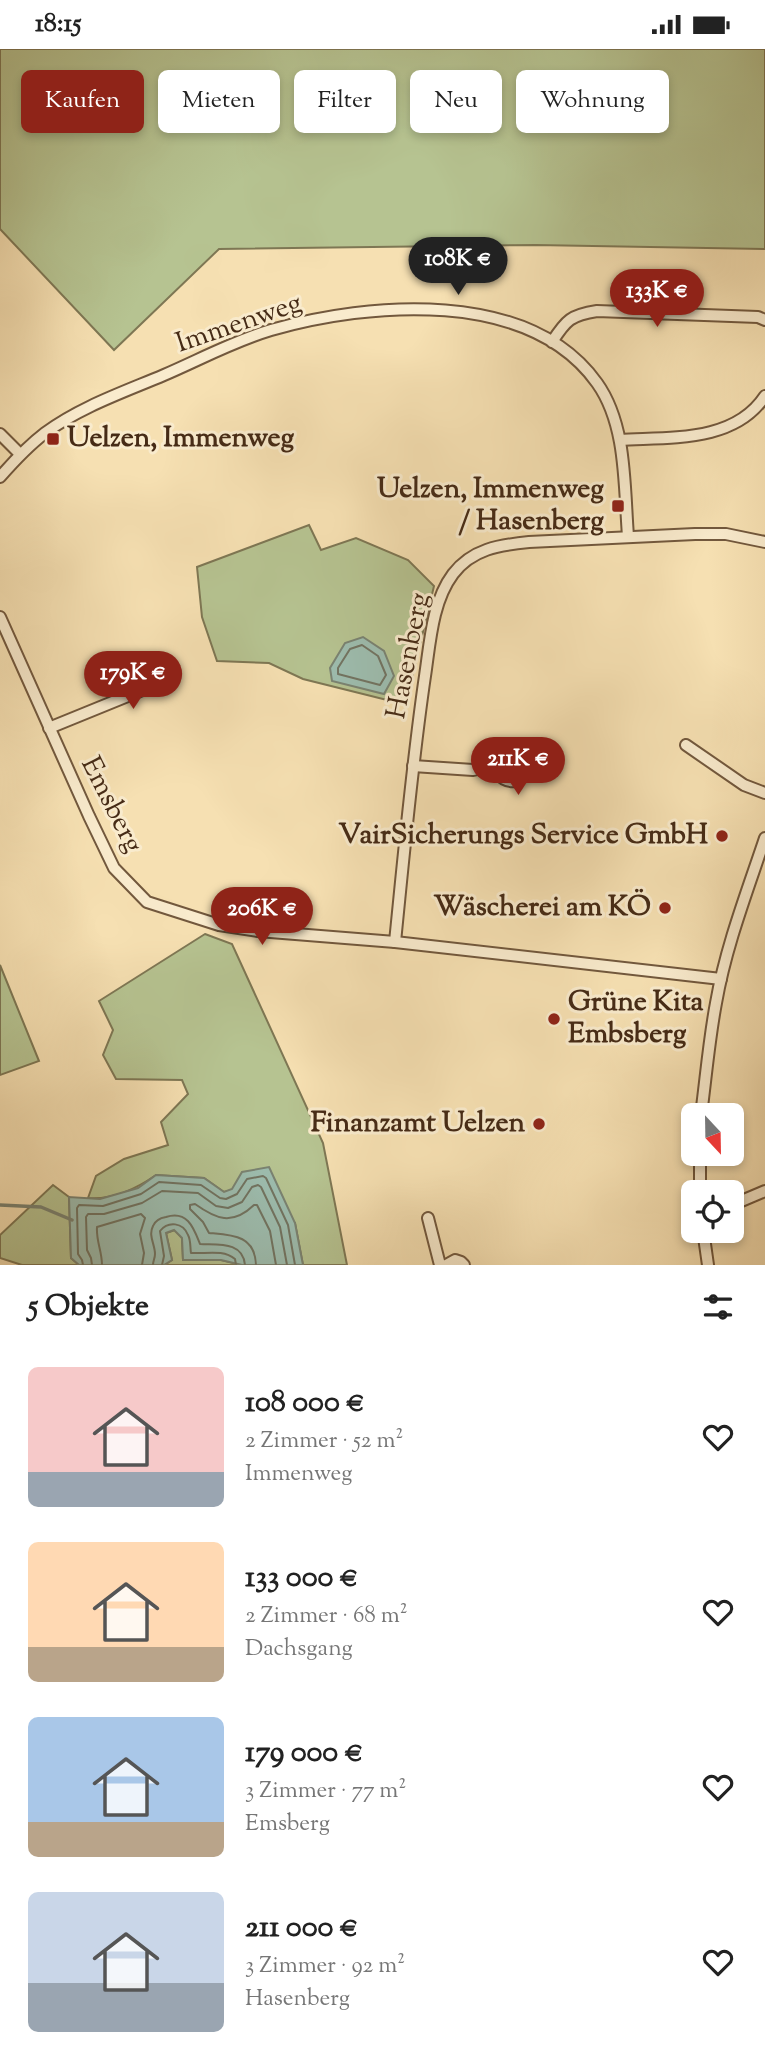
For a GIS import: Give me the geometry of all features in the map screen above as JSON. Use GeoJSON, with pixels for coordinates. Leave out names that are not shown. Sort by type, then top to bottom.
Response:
{"type":"FeatureCollection","features":[{"type":"Feature","properties":{"kind":"street","name":"Immenweg"},"geometry":{"type":"LineString","coordinates":[[0,477],[20,454],[46,432],[84,410],[238,342],[305,322],[358,313],[440,310],[489,316],[521,327],[552,342],[575,359],[595,381],[610,403],[620,440],[628,536]]}},
{"type":"Feature","properties":{"kind":"street"},"geometry":{"type":"LineString","coordinates":[[552,342],[565,323],[577,314],[597,311],[758,317],[765,320]]}},
{"type":"Feature","properties":{"kind":"street"},"geometry":{"type":"LineString","coordinates":[[620,440],[714,432],[739,422],[758,406],[765,396]]}},
{"type":"Feature","properties":{"kind":"street"},"geometry":{"type":"LineString","coordinates":[[0,434],[20,454]]}},
{"type":"Feature","properties":{"kind":"street","name":"Hasenberg"},"geometry":{"type":"LineString","coordinates":[[395,942],[413,767],[433,627],[444,587],[459,566],[484,549],[503,544],[628,536],[726,534],[765,542]]}},
{"type":"Feature","properties":{"kind":"street","name":"Emsberg"},"geometry":{"type":"LineString","coordinates":[[0,617],[114,868],[148,902],[219,925],[721,979]]}},
{"type":"Feature","properties":{"kind":"street","name":"Emsberg"},"geometry":{"type":"LineString","coordinates":[[49,728],[162,682],[153,662]]}},
{"type":"Feature","properties":{"kind":"street"},"geometry":{"type":"LineString","coordinates":[[686,745],[744,785],[765,793]]}},
{"type":"Feature","properties":{"kind":"street"},"geometry":{"type":"LineString","coordinates":[[413,767],[473,770],[491,766]]}},
{"type":"Feature","properties":{"kind":"street"},"geometry":{"type":"LineString","coordinates":[[702,1103],[721,979],[765,838]]}},
{"type":"Feature","properties":{"kind":"street"},"geometry":{"type":"LineString","coordinates":[[744,1200],[765,1191]]}},
{"type":"Feature","properties":{"kind":"street"},"geometry":{"type":"LineString","coordinates":[[428,1218],[440,1265]]}},
{"type":"Feature","properties":{"kind":"street"},"geometry":{"type":"LineString","coordinates":[[705,1243],[708,1265]]}},
{"type":"Feature","properties":{"kind":"street"},"geometry":{"type":"LineString","coordinates":[[446,1265],[455,1260],[464,1265]]}},
{"type":"Feature","properties":{"kind":"green space"},"geometry":{"type":"Polygon","coordinates":[[[0,49],[765,49],[765,249],[536,245],[219,249],[114,350],[0,229],[0,49]]]}},
{"type":"Feature","properties":{"kind":"green space"},"geometry":{"type":"Polygon","coordinates":[[[309,525],[321,550],[356,538],[408,560],[434,586],[407,699],[387,700],[303,679],[269,663],[217,661],[202,617],[197,567],[309,525]]]}},
{"type":"Feature","properties":{"kind":"green space"},"geometry":{"type":"Polygon","coordinates":[[[205,934],[232,944],[323,1143],[347,1265],[303,1265],[295,1223],[232,1190],[224,1192],[204,1178],[156,1175],[124,1193],[88,1198],[96,1176],[124,1159],[168,1145],[161,1122],[188,1094],[182,1080],[116,1079],[103,1055],[113,1030],[99,1001],[205,934]]]}},
{"type":"Feature","properties":{"kind":"green space"},"geometry":{"type":"Polygon","coordinates":[[[0,965],[39,1061],[0,1075],[0,965]]]}},
{"type":"Feature","properties":{"kind":"green space"},"geometry":{"type":"Polygon","coordinates":[[[53,1185],[69,1197],[71,1258],[79,1265],[22,1265],[0,1258],[0,1235],[53,1185]]]}},
{"type":"Feature","properties":{"kind":"green space"},"geometry":{"type":"Polygon","coordinates":[[[175,1230],[182,1238],[183,1260],[221,1260],[242,1265],[164,1265],[172,1260],[166,1233],[175,1230]]]}},
{"type":"Feature","properties":{"kind":"water"},"geometry":{"type":"Polygon","coordinates":[[[363,637],[384,651],[394,676],[384,694],[332,681],[330,668],[345,643],[363,637]]]}},
{"type":"Feature","properties":{"kind":"water"},"geometry":{"type":"Polygon","coordinates":[[[269,1167],[295,1223],[303,1265],[242,1265],[221,1260],[183,1260],[182,1238],[174,1230],[166,1233],[172,1260],[164,1265],[79,1265],[71,1258],[69,1197],[100,1199],[138,1188],[156,1175],[204,1178],[224,1192],[232,1189],[242,1172],[269,1167]]]}},
{"type":"Feature","properties":{"kind":"waterway"},"geometry":{"type":"LineString","coordinates":[[0,1205],[41,1207],[72,1220]]}},
{"type":"Feature","properties":{"kind":"place","name":"Uelzen, Immenweg"},"geometry":{"type":"Point","coordinates":[53,439]}},
{"type":"Feature","properties":{"kind":"place","name":"Uelzen, Immenweg / Hasenberg"},"geometry":{"type":"Point","coordinates":[618,506]}},
{"type":"Feature","properties":{"kind":"place","name":"VairSicherungs Service GmbH"},"geometry":{"type":"Point","coordinates":[722,836]}},
{"type":"Feature","properties":{"kind":"place","name":"Wäscherei am KÖ"},"geometry":{"type":"Point","coordinates":[665,908]}},
{"type":"Feature","properties":{"kind":"place","name":"Grüne Kita Embsberg"},"geometry":{"type":"Point","coordinates":[554,1019]}},
{"type":"Feature","properties":{"kind":"place","name":"Finanzamt Uelzen"},"geometry":{"type":"Point","coordinates":[539,1124]}}]}
